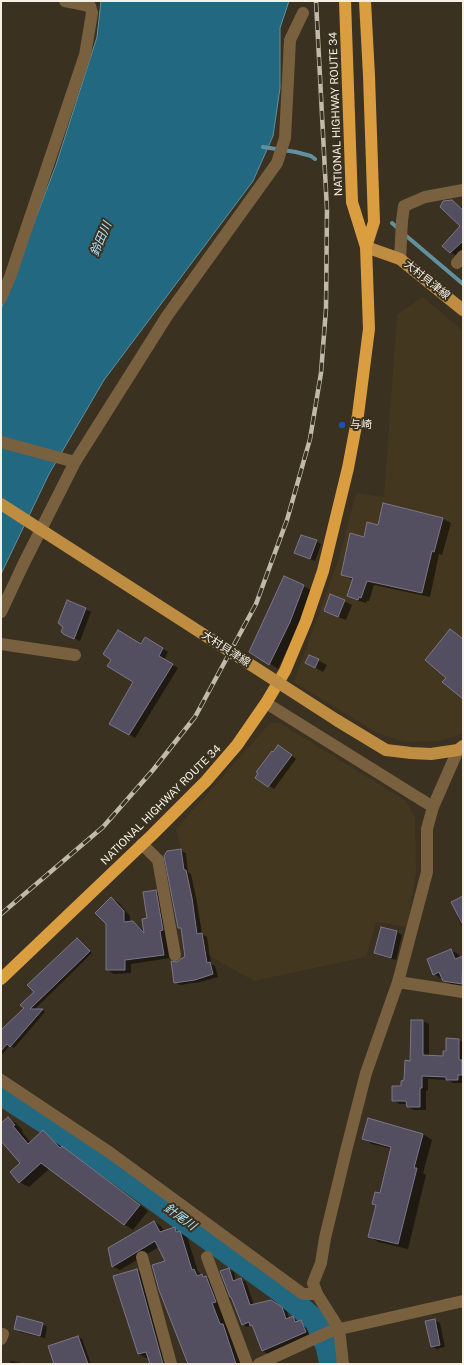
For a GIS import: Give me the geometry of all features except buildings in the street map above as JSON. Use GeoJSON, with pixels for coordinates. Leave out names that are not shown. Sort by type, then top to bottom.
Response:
{"type":"FeatureCollection","features":[{"type":"Feature","properties":{"kind":"highway","name":"NATIONAL HIGHWAY ROUTE 34"},"geometry":{"type":"LineString","coordinates":[[1,979],[206,781],[232,751],[266,704],[285,671],[306,621],[321,578],[348,468],[358,415],[369,329],[366,247],[352,202],[345,1]]}},
{"type":"Feature","properties":{"kind":"highway","name":"NATIONAL HIGHWAY ROUTE 34"},"geometry":{"type":"LineString","coordinates":[[366,1],[370,76],[374,222],[366,247]]}},
{"type":"Feature","properties":{"kind":"main road","name":"大村貝津線"},"geometry":{"type":"LineString","coordinates":[[366,247],[400,259],[463,310]]}},
{"type":"Feature","properties":{"kind":"main road","name":"大村貝津線"},"geometry":{"type":"LineString","coordinates":[[1,504],[338,721],[386,750],[431,754],[460,748]]}},
{"type":"Feature","properties":{"kind":"street"},"geometry":{"type":"LineString","coordinates":[[1,298],[5,276],[85,56],[92,13],[90,6],[65,1]]}},
{"type":"Feature","properties":{"kind":"street"},"geometry":{"type":"LineString","coordinates":[[1,612],[75,462],[167,316],[277,163],[285,138],[290,40],[303,13]]}},
{"type":"Feature","properties":{"kind":"street"},"geometry":{"type":"LineString","coordinates":[[400,259],[404,206],[425,197],[463,190]]}},
{"type":"Feature","properties":{"kind":"street"},"geometry":{"type":"LineString","coordinates":[[1,442],[75,462]]}},
{"type":"Feature","properties":{"kind":"street"},"geometry":{"type":"LineString","coordinates":[[1,644],[75,655]]}},
{"type":"Feature","properties":{"kind":"street"},"geometry":{"type":"LineString","coordinates":[[266,704],[433,807]]}},
{"type":"Feature","properties":{"kind":"street"},"geometry":{"type":"LineString","coordinates":[[344,1364],[335,1330],[313,1283],[321,1263],[330,1216],[364,1080],[398,982],[427,872],[427,829],[433,807],[460,748]]}},
{"type":"Feature","properties":{"kind":"street"},"geometry":{"type":"LineString","coordinates":[[142,844],[158,860],[172,903],[175,955]]}},
{"type":"Feature","properties":{"kind":"street"},"geometry":{"type":"LineString","coordinates":[[398,982],[463,992]]}},
{"type":"Feature","properties":{"kind":"street"},"geometry":{"type":"LineString","coordinates":[[1,1080],[109,1152],[303,1294],[317,1294]]}},
{"type":"Feature","properties":{"kind":"street"},"geometry":{"type":"LineString","coordinates":[[142,1256],[171,1364]]}},
{"type":"Feature","properties":{"kind":"street"},"geometry":{"type":"LineString","coordinates":[[207,1257],[247,1364]]}},
{"type":"Feature","properties":{"kind":"street"},"geometry":{"type":"LineString","coordinates":[[259,1364],[335,1330],[463,1301]]}},
{"type":"Feature","properties":{"kind":"shaded area"},"geometry":{"type":"Polygon","coordinates":[[[423,297],[463,331],[463,734],[439,741],[404,742],[377,733],[294,682],[339,558],[356,493],[384,497],[397,314],[423,297]]]}},
{"type":"Feature","properties":{"kind":"shaded area"},"geometry":{"type":"Polygon","coordinates":[[[270,723],[280,723],[406,801],[415,818],[416,872],[407,927],[376,922],[366,957],[254,981],[208,955],[176,829],[270,723]]]}},
{"type":"Feature","properties":{"kind":"water","name":"鈴田川"},"geometry":{"type":"Polygon","coordinates":[[[101,1],[289,1],[280,28],[280,88],[273,136],[253,181],[104,380],[49,474],[1,574],[1,309],[56,165],[97,37],[101,1]]]}},
{"type":"Feature","properties":{"kind":"waterway"},"geometry":{"type":"LineString","coordinates":[[263,147],[296,152],[311,156],[315,159]]}},
{"type":"Feature","properties":{"kind":"waterway"},"geometry":{"type":"LineString","coordinates":[[392,223],[399,229]]}},
{"type":"Feature","properties":{"kind":"waterway"},"geometry":{"type":"LineString","coordinates":[[404,234],[463,284]]}},
{"type":"Feature","properties":{"kind":"waterway","name":"針尾川"},"geometry":{"type":"LineString","coordinates":[[1,1094],[68,1137],[282,1292],[316,1321],[327,1346],[331,1364]]}},
{"type":"Feature","properties":{"kind":"railway"},"geometry":{"type":"LineString","coordinates":[[1,914],[103,827],[153,770],[195,717],[256,604],[287,520],[310,439],[321,373],[326,309],[327,210],[316,1]]}},
{"type":"Feature","properties":{"kind":"place","name":"与崎"},"geometry":{"type":"Point","coordinates":[342,425]}}]}
